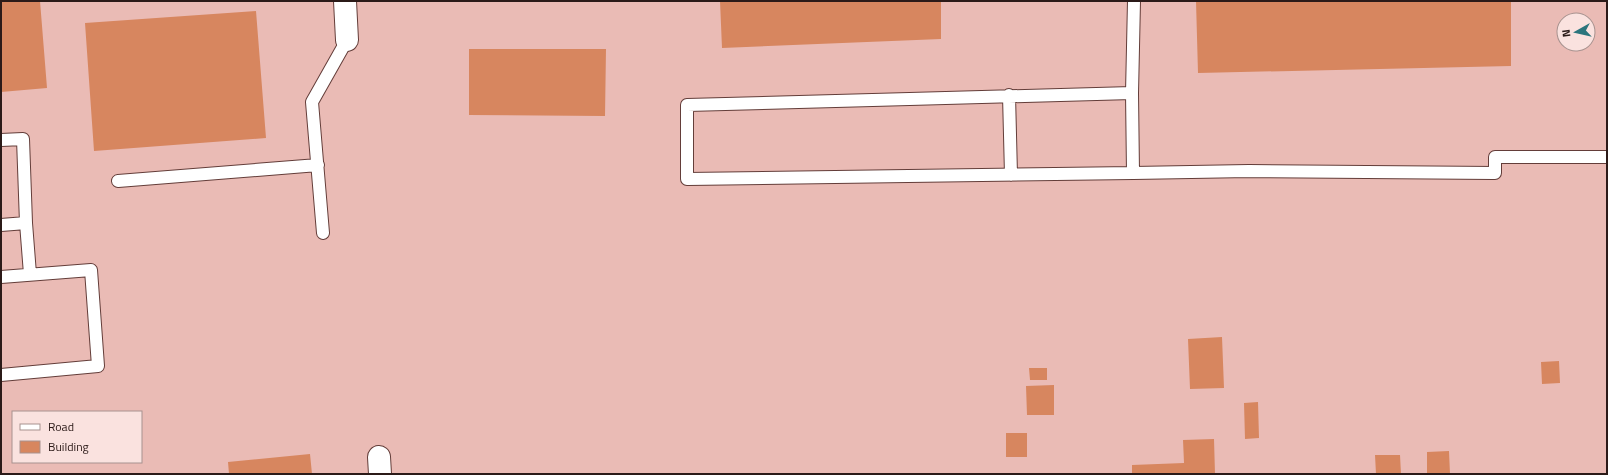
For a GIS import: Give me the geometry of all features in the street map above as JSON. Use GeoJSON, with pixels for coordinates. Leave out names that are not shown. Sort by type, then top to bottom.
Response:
{"type":"FeatureCollection","features":[{"type":"Feature","properties":{"kind":"street"},"geometry":{"type":"LineString","coordinates":[[345,1],[348,40]]}},
{"type":"Feature","properties":{"kind":"lane"},"geometry":{"type":"LineString","coordinates":[[1133,173],[1132,93],[1134,1]]}},
{"type":"Feature","properties":{"kind":"lane"},"geometry":{"type":"LineString","coordinates":[[323,234],[312,102],[348,40]]}},
{"type":"Feature","properties":{"kind":"lane"},"geometry":{"type":"LineString","coordinates":[[1132,93],[1009,95],[830,102],[687,105],[687,180],[1249,171],[1495,173],[1495,156],[1607,157]]}},
{"type":"Feature","properties":{"kind":"lane"},"geometry":{"type":"LineString","coordinates":[[1009,95],[1011,175]]}},
{"type":"Feature","properties":{"kind":"lane"},"geometry":{"type":"LineString","coordinates":[[1,140],[23,138],[26,223],[30,274]]}},
{"type":"Feature","properties":{"kind":"lane"},"geometry":{"type":"LineString","coordinates":[[118,181],[318,165]]}},
{"type":"Feature","properties":{"kind":"lane"},"geometry":{"type":"LineString","coordinates":[[1,224],[26,223]]}},
{"type":"Feature","properties":{"kind":"lane"},"geometry":{"type":"LineString","coordinates":[[1,277],[91,270],[98,366],[1,375]]}},
{"type":"Feature","properties":{"kind":"building"},"geometry":{"type":"Polygon","coordinates":[[[1,1],[40,1],[47,88],[1,92],[1,1]]]}},
{"type":"Feature","properties":{"kind":"building"},"geometry":{"type":"Polygon","coordinates":[[[720,1],[941,1],[941,39],[722,48],[720,1]]]}},
{"type":"Feature","properties":{"kind":"building"},"geometry":{"type":"Polygon","coordinates":[[[1196,1],[1511,1],[1511,66],[1198,73],[1196,1]]]}},
{"type":"Feature","properties":{"kind":"building"},"geometry":{"type":"Polygon","coordinates":[[[256,11],[266,138],[94,151],[85,23],[256,11]]]}},
{"type":"Feature","properties":{"kind":"building"},"geometry":{"type":"Polygon","coordinates":[[[469,49],[606,49],[605,116],[469,115],[469,49]]]}},
{"type":"Feature","properties":{"kind":"building"},"geometry":{"type":"Polygon","coordinates":[[[1222,337],[1224,388],[1190,389],[1188,339],[1222,337]]]}},
{"type":"Feature","properties":{"kind":"building"},"geometry":{"type":"Polygon","coordinates":[[[1559,361],[1560,383],[1542,384],[1541,362],[1559,361]]]}},
{"type":"Feature","properties":{"kind":"building"},"geometry":{"type":"Polygon","coordinates":[[[1029,368],[1047,368],[1047,380],[1030,380],[1029,368]]]}},
{"type":"Feature","properties":{"kind":"building"},"geometry":{"type":"Polygon","coordinates":[[[1054,385],[1054,415],[1027,415],[1026,386],[1054,385]]]}},
{"type":"Feature","properties":{"kind":"building"},"geometry":{"type":"Polygon","coordinates":[[[1258,402],[1259,438],[1245,439],[1244,403],[1258,402]]]}},
{"type":"Feature","properties":{"kind":"building"},"geometry":{"type":"Polygon","coordinates":[[[1006,433],[1027,433],[1027,457],[1006,457],[1006,433]]]}},
{"type":"Feature","properties":{"kind":"building"},"geometry":{"type":"Polygon","coordinates":[[[1214,439],[1215,474],[1132,474],[1132,465],[1184,463],[1183,440],[1214,439]]]}},
{"type":"Feature","properties":{"kind":"building"},"geometry":{"type":"Polygon","coordinates":[[[1449,451],[1450,474],[1427,474],[1427,452],[1449,451]]]}},
{"type":"Feature","properties":{"kind":"building"},"geometry":{"type":"Polygon","coordinates":[[[310,454],[312,474],[229,474],[228,462],[310,454]]]}},
{"type":"Feature","properties":{"kind":"building"},"geometry":{"type":"Polygon","coordinates":[[[1375,455],[1400,455],[1401,474],[1376,474],[1375,455]]]}}]}
